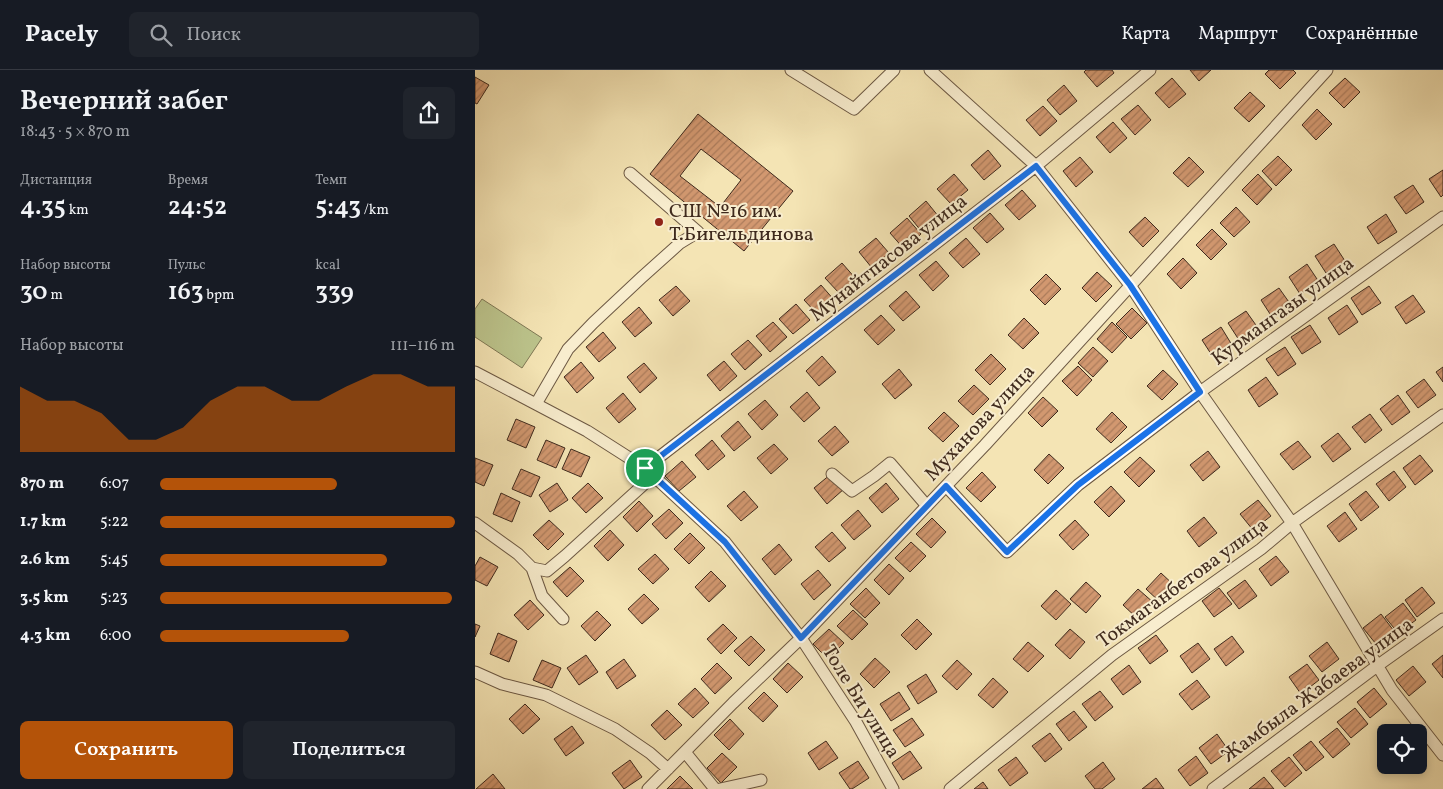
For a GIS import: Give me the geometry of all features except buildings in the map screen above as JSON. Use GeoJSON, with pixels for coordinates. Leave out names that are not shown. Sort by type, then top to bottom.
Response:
{"type":"FeatureCollection","features":[{"type":"Feature","properties":{"kind":"street"},"geometry":{"type":"LineString","coordinates":[[791,70],[854,109],[895,70]]}},
{"type":"Feature","properties":{"kind":"street"},"geometry":{"type":"LineString","coordinates":[[930,70],[1036,166],[1130,285],[1200,392],[1292,523],[1392,690],[1443,755]]}},
{"type":"Feature","properties":{"kind":"street","name":"Мунайтпасова улица"},"geometry":{"type":"LineString","coordinates":[[532,568],[547,571],[565,556],[649,472],[1036,166],[1150,70]]}},
{"type":"Feature","properties":{"kind":"street","name":"Муханова улица"},"geometry":{"type":"LineString","coordinates":[[648,789],[733,703],[801,638],[985,445],[1327,70]]}},
{"type":"Feature","properties":{"kind":"street"},"geometry":{"type":"LineString","coordinates":[[536,404],[568,349],[641,278],[679,244],[698,232],[630,173]]}},
{"type":"Feature","properties":{"kind":"street","name":"Курмангазы улица"},"geometry":{"type":"LineString","coordinates":[[946,486],[1007,552],[1078,485],[1200,392],[1443,217]]}},
{"type":"Feature","properties":{"kind":"street","name":"Толе Би улица"},"geometry":{"type":"LineString","coordinates":[[475,372],[587,431],[649,472],[725,542],[801,638],[856,722],[893,789]]}},
{"type":"Feature","properties":{"kind":"street","name":"Токмаганбетова улица"},"geometry":{"type":"LineString","coordinates":[[950,789],[1112,655],[1443,415]]}},
{"type":"Feature","properties":{"kind":"street"},"geometry":{"type":"LineString","coordinates":[[832,474],[852,491],[890,463],[927,506]]}},
{"type":"Feature","properties":{"kind":"street"},"geometry":{"type":"LineString","coordinates":[[475,523],[518,554],[532,568],[542,596],[563,619]]}},
{"type":"Feature","properties":{"kind":"street","name":"Жамбыла Жабаева улица"},"geometry":{"type":"LineString","coordinates":[[1213,789],[1443,619]]}},
{"type":"Feature","properties":{"kind":"street"},"geometry":{"type":"LineString","coordinates":[[475,672],[502,684],[546,695],[615,729],[650,753],[668,769]]}},
{"type":"Feature","properties":{"kind":"street"},"geometry":{"type":"LineString","coordinates":[[685,752],[715,789]]}},
{"type":"Feature","properties":{"kind":"street"},"geometry":{"type":"LineString","coordinates":[[720,789],[761,780]]}},
{"type":"Feature","properties":{"kind":"green space"},"geometry":{"type":"Polygon","coordinates":[[[482,299],[542,338],[522,368],[475,337],[475,309],[482,299]]]}},
{"type":"Feature","properties":{"kind":"place","name":"СШ №16 им. Т.Бигельдинова"},"geometry":{"type":"Point","coordinates":[659,222]}},
{"type":"Feature","properties":{"kind":"route"},"geometry":{"type":"LineString","coordinates":[[1036,166],[1130,285],[1200,392],[1078,485],[1007,552],[946,486],[801,638],[725,542],[645,468],[1036,166]]}}]}
